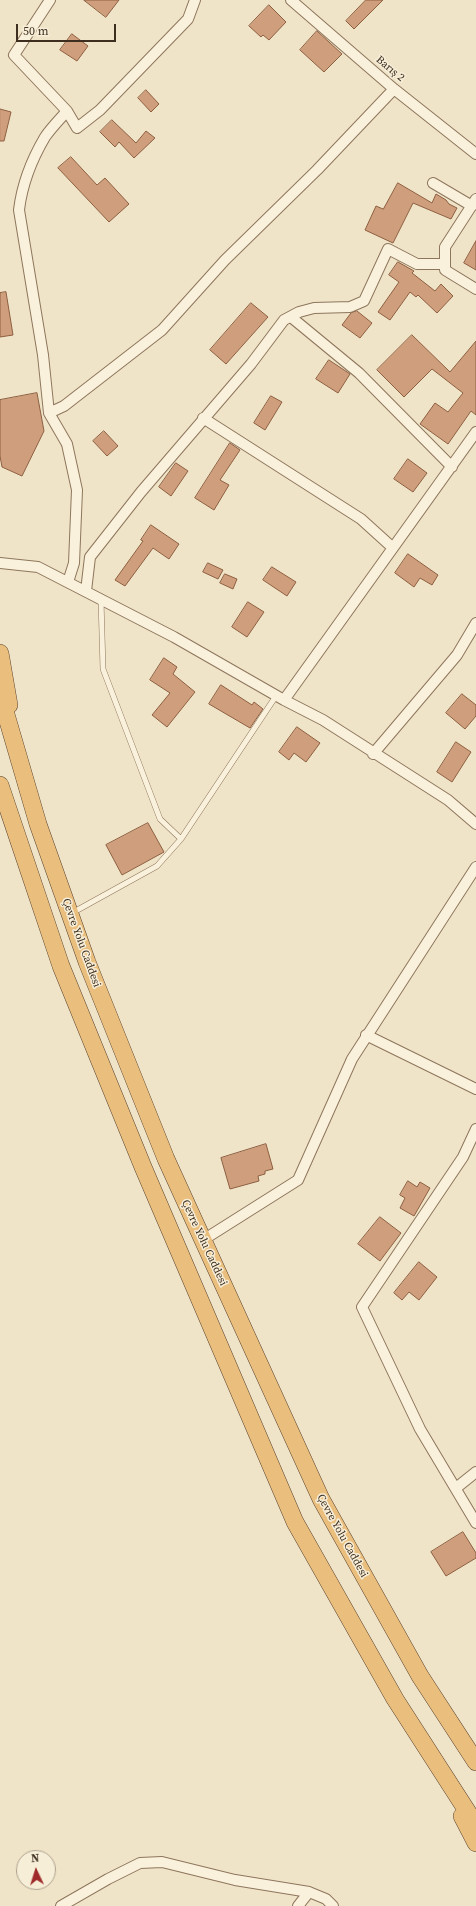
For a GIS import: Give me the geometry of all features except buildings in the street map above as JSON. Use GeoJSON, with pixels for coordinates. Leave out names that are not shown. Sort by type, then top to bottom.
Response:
{"type":"FeatureCollection","features":[{"type":"Feature","properties":{"kind":"highway"},"geometry":{"type":"LineString","coordinates":[[0,653],[8,692],[11,731]]}},
{"type":"Feature","properties":{"kind":"highway","name":"Çevre Yolu Caddesi"},"geometry":{"type":"LineString","coordinates":[[0,694],[38,824],[87,962],[166,1159],[321,1499],[420,1676],[476,1762]]}},
{"type":"Feature","properties":{"kind":"highway"},"geometry":{"type":"LineString","coordinates":[[0,785],[61,966],[143,1167],[295,1522],[394,1699],[476,1825]]}},
{"type":"Feature","properties":{"kind":"highway"},"geometry":{"type":"LineString","coordinates":[[429,1752],[476,1843]]}},
{"type":"Feature","properties":{"kind":"street"},"geometry":{"type":"LineString","coordinates":[[50,0],[14,55],[67,111],[77,128],[100,110],[188,19],[195,0]]}},
{"type":"Feature","properties":{"kind":"street","name":"Barış 2"},"geometry":{"type":"LineString","coordinates":[[291,0],[394,89],[476,154]]}},
{"type":"Feature","properties":{"kind":"street"},"geometry":{"type":"LineString","coordinates":[[49,413],[64,406],[162,330],[225,260],[317,170],[394,89]]}},
{"type":"Feature","properties":{"kind":"street"},"geometry":{"type":"LineString","coordinates":[[67,111],[46,136],[36,155],[21,194],[19,210],[43,355],[49,413],[67,444],[77,490],[74,563],[68,582]]}},
{"type":"Feature","properties":{"kind":"street"},"geometry":{"type":"LineString","coordinates":[[433,183],[474,202],[445,247],[445,270],[476,289]]}},
{"type":"Feature","properties":{"kind":"street"},"geometry":{"type":"LineString","coordinates":[[86,591],[90,557],[141,492],[250,364],[284,320],[300,312],[314,308],[350,307],[364,302],[388,249],[417,264],[445,264]]}},
{"type":"Feature","properties":{"kind":"street"},"geometry":{"type":"LineString","coordinates":[[291,317],[359,373],[452,467]]}},
{"type":"Feature","properties":{"kind":"street"},"geometry":{"type":"LineString","coordinates":[[203,418],[361,519],[393,548]]}},
{"type":"Feature","properties":{"kind":"street"},"geometry":{"type":"LineString","coordinates":[[280,698],[393,548],[476,432]]}},
{"type":"Feature","properties":{"kind":"street"},"geometry":{"type":"LineString","coordinates":[[0,562],[38,567],[174,636],[280,698],[323,720],[373,754],[448,800],[476,824]]}},
{"type":"Feature","properties":{"kind":"street"},"geometry":{"type":"LineString","coordinates":[[373,754],[457,655],[476,623]]}},
{"type":"Feature","properties":{"kind":"street"},"geometry":{"type":"LineString","coordinates":[[203,1240],[298,1180],[352,1059],[366,1035],[476,867]]}},
{"type":"Feature","properties":{"kind":"street"},"geometry":{"type":"LineString","coordinates":[[366,1035],[476,1089]]}},
{"type":"Feature","properties":{"kind":"street"},"geometry":{"type":"LineString","coordinates":[[476,1129],[463,1157],[362,1307],[420,1429],[476,1523]]}},
{"type":"Feature","properties":{"kind":"street"},"geometry":{"type":"LineString","coordinates":[[456,1488],[476,1472]]}},
{"type":"Feature","properties":{"kind":"street"},"geometry":{"type":"LineString","coordinates":[[61,1906],[108,1879],[140,1863],[162,1862],[235,1880],[309,1892],[326,1899],[333,1906]]}},
{"type":"Feature","properties":{"kind":"street"},"geometry":{"type":"LineString","coordinates":[[298,1906],[309,1892]]}},
{"type":"Feature","properties":{"kind":"lane"},"geometry":{"type":"LineString","coordinates":[[101,599],[103,669],[160,819],[181,839]]}},
{"type":"Feature","properties":{"kind":"lane"},"geometry":{"type":"LineString","coordinates":[[70,914],[157,866],[181,839],[280,698]]}}]}
